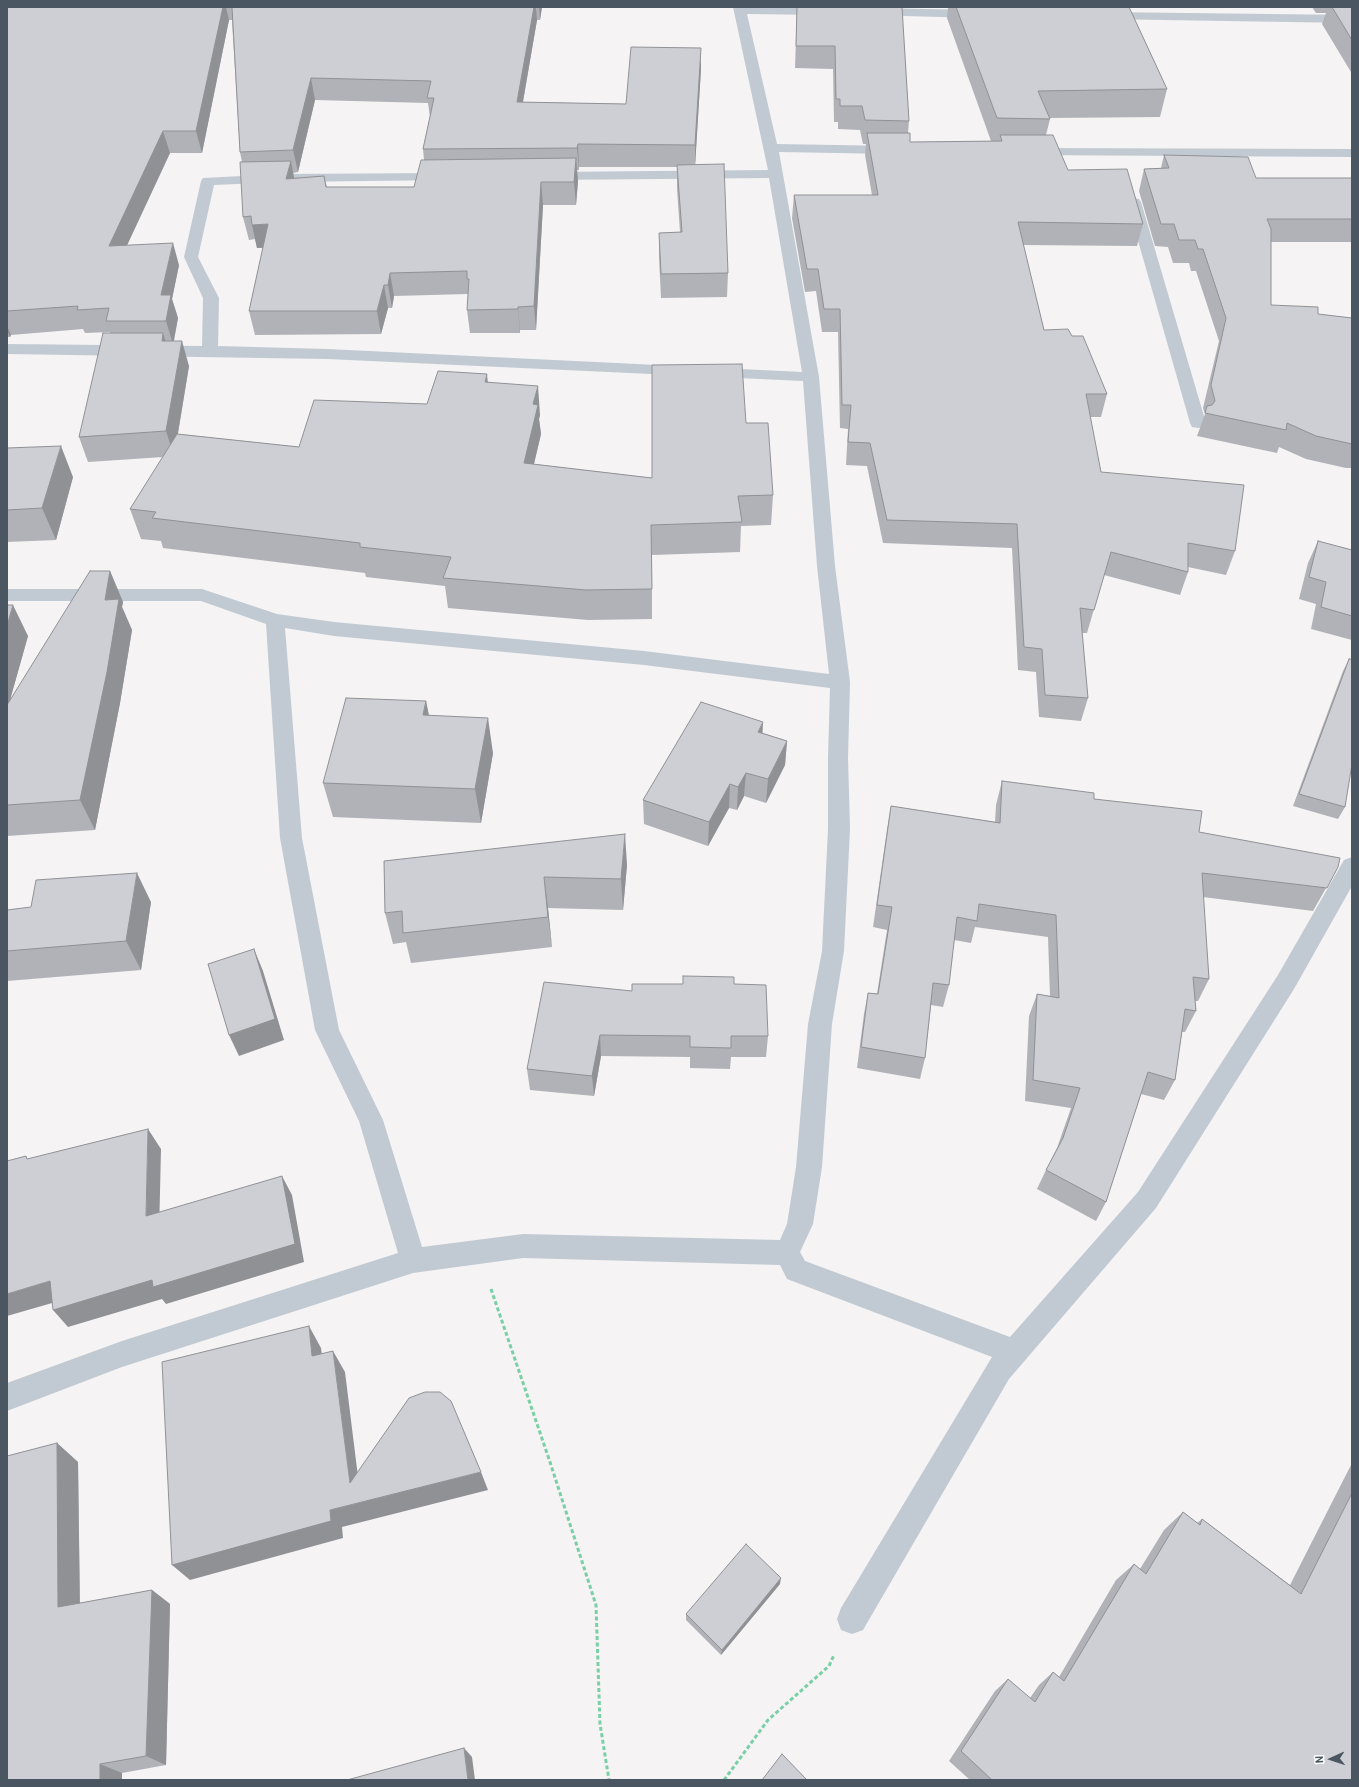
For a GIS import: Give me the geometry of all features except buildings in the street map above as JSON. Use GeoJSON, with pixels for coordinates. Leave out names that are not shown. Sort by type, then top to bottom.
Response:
{"type":"FeatureCollection","features":[{"type":"Feature","properties":{"kind":"street"},"geometry":{"type":"LineString","coordinates":[[787,1253],[800,1224],[809,1167],[820,1024],[833,951],[839,829],[838,758],[840,682],[826,566],[811,376],[771,148],[739,8],[834,11]]}},
{"type":"Feature","properties":{"kind":"street"},"geometry":{"type":"LineString","coordinates":[[858,12],[993,14]]}},
{"type":"Feature","properties":{"kind":"street"},"geometry":{"type":"LineString","coordinates":[[1089,15],[1352,19]]}},
{"type":"Feature","properties":{"kind":"street"},"geometry":{"type":"LineString","coordinates":[[771,148],[905,150]]}},
{"type":"Feature","properties":{"kind":"street"},"geometry":{"type":"LineString","coordinates":[[1016,152],[1352,153]]}},
{"type":"Feature","properties":{"kind":"street"},"geometry":{"type":"LineString","coordinates":[[1119,153],[1124,168]]}},
{"type":"Feature","properties":{"kind":"street"},"geometry":{"type":"LineString","coordinates":[[536,176],[776,174]]}},
{"type":"Feature","properties":{"kind":"street"},"geometry":{"type":"LineString","coordinates":[[210,351],[211,298],[191,257],[208,181],[282,178],[457,177]]}},
{"type":"Feature","properties":{"kind":"street"},"geometry":{"type":"LineString","coordinates":[[1130,190],[1198,423]]}},
{"type":"Feature","properties":{"kind":"street"},"geometry":{"type":"LineString","coordinates":[[7,349],[327,354],[811,376]]}},
{"type":"Feature","properties":{"kind":"street"},"geometry":{"type":"LineString","coordinates":[[7,595],[202,595],[275,620],[342,630],[644,658],[840,682]]}},
{"type":"Feature","properties":{"kind":"street"},"geometry":{"type":"LineString","coordinates":[[275,620],[291,838],[327,1030],[371,1120],[414,1261]]}},
{"type":"Feature","properties":{"kind":"street"},"geometry":{"type":"LineString","coordinates":[[852,1619],[999,1369],[1147,1200],[1286,982],[1352,866]]}},
{"type":"Feature","properties":{"kind":"street"},"geometry":{"type":"LineString","coordinates":[[7,1397],[122,1354],[414,1261],[523,1246],[787,1253]]}},
{"type":"Feature","properties":{"kind":"street"},"geometry":{"type":"LineString","coordinates":[[787,1253],[796,1270],[1015,1352]]}},
{"type":"Feature","properties":{"kind":"path"},"geometry":{"type":"LineString","coordinates":[[479,1252],[550,1462],[596,1605],[600,1724],[609,1780]]}},
{"type":"Feature","properties":{"kind":"path"},"geometry":{"type":"LineString","coordinates":[[724,1780],[768,1720],[829,1666],[852,1619]]}}]}
